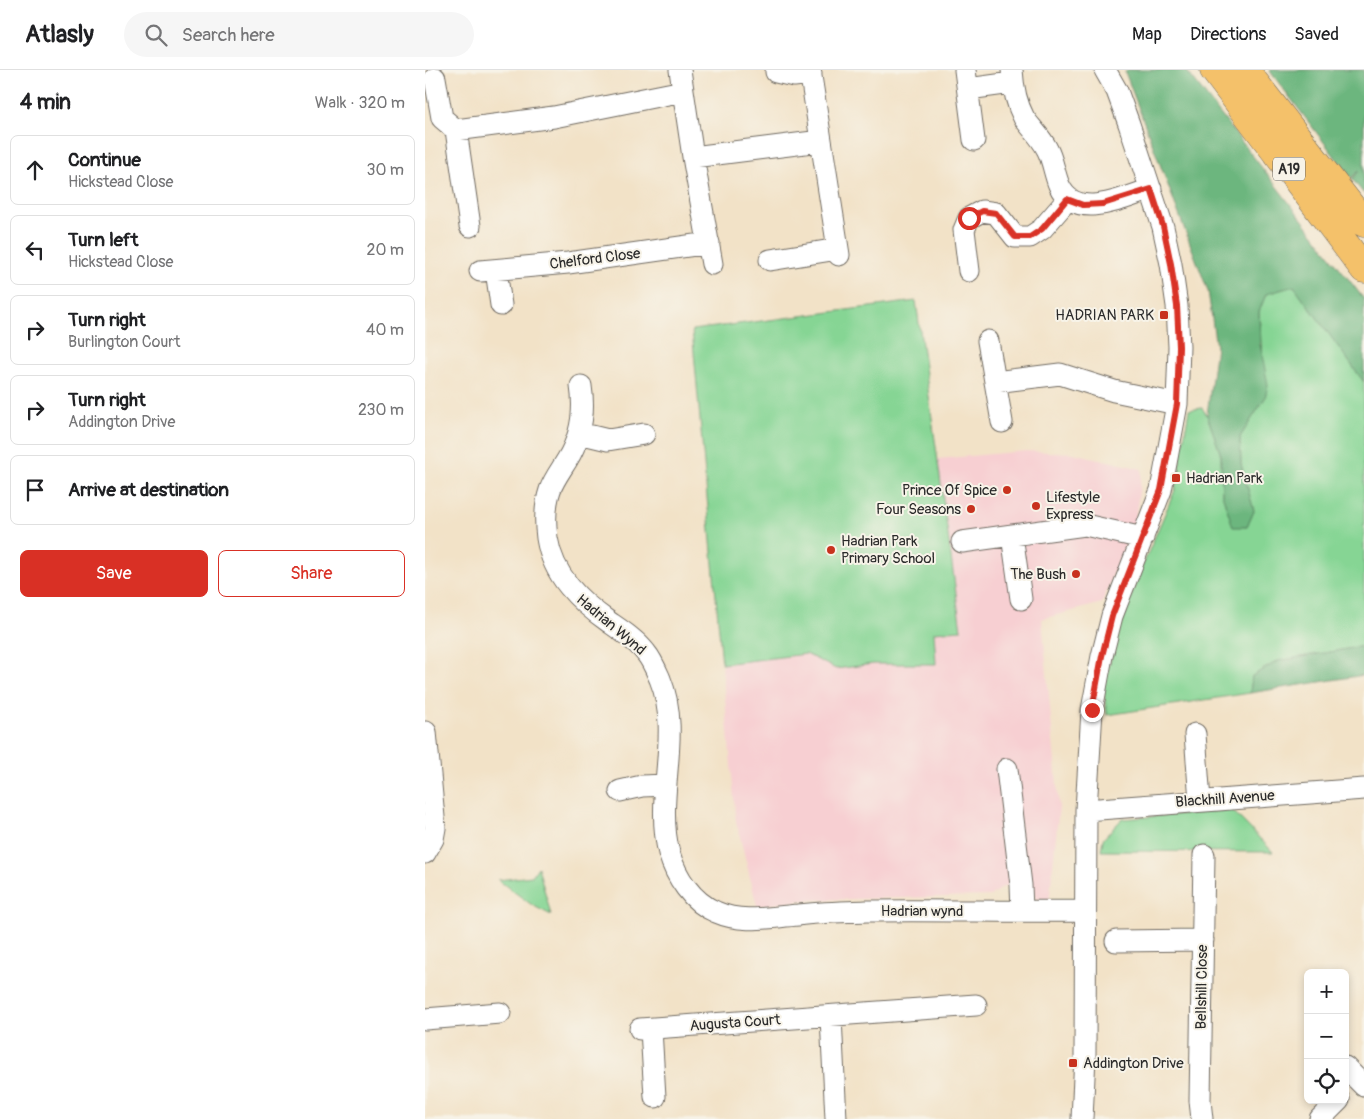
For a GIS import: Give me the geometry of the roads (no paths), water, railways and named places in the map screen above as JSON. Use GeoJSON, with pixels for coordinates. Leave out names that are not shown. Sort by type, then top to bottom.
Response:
{"type":"FeatureCollection","features":[{"type":"Feature","properties":{"kind":"highway","name":"A19"},"geometry":{"type":"LineString","coordinates":[[1214,70],[1364,269]]}},
{"type":"Feature","properties":{"kind":"highway","name":"A19"},"geometry":{"type":"LineString","coordinates":[[1245,70],[1364,224]]}},
{"type":"Feature","properties":{"kind":"street","name":"Chelford Close"},"geometry":{"type":"LineString","coordinates":[[501,305],[488,270],[711,253],[693,157],[680,70]]}},
{"type":"Feature","properties":{"kind":"street"},"geometry":{"type":"LineString","coordinates":[[1082,1119],[1086,810],[1092,710],[1102,656],[1117,600],[1161,490],[1177,404],[1179,347],[1177,306],[1163,226],[1117,91],[1105,70]]}},
{"type":"Feature","properties":{"kind":"street"},"geometry":{"type":"LineString","coordinates":[[770,260],[838,252],[811,72],[794,76],[776,72]]}},
{"type":"Feature","properties":{"kind":"street"},"geometry":{"type":"LineString","coordinates":[[974,140],[966,80],[1012,77],[1017,102],[1025,118],[1047,149],[1059,186],[1067,199],[1083,205],[1103,204],[1151,189]]}},
{"type":"Feature","properties":{"kind":"street"},"geometry":{"type":"LineString","coordinates":[[435,78],[442,118],[456,130],[470,226]]}},
{"type":"Feature","properties":{"kind":"street"},"geometry":{"type":"LineString","coordinates":[[456,130],[554,117],[683,91]]}},
{"type":"Feature","properties":{"kind":"street"},"geometry":{"type":"LineString","coordinates":[[693,157],[821,140]]}},
{"type":"Feature","properties":{"kind":"street"},"geometry":{"type":"LineString","coordinates":[[969,271],[964,230],[969,218],[982,211],[996,213],[1015,237],[1030,237],[1042,229],[1067,199]]}},
{"type":"Feature","properties":{"kind":"street"},"geometry":{"type":"LineString","coordinates":[[988,341],[1001,422]]}},
{"type":"Feature","properties":{"kind":"street"},"geometry":{"type":"LineString","coordinates":[[995,382],[1060,374],[1114,390],[1177,404]]}},
{"type":"Feature","properties":{"kind":"street","name":"Hadrian Wynd"},"geometry":{"type":"LineString","coordinates":[[581,386],[583,410],[579,433],[574,447],[551,490],[546,521],[549,549],[554,564],[568,587],[591,610],[639,644],[654,665],[661,681],[668,711],[670,749],[664,806],[666,838],[675,867],[683,882],[693,896],[715,912],[740,919],[758,920]]}},
{"type":"Feature","properties":{"kind":"street"},"geometry":{"type":"LineString","coordinates":[[579,433],[608,440],[644,434]]}},
{"type":"Feature","properties":{"kind":"street"},"geometry":{"type":"LineString","coordinates":[[962,542],[1085,525],[1143,538]]}},
{"type":"Feature","properties":{"kind":"street"},"geometry":{"type":"LineString","coordinates":[[1012,535],[1021,599]]}},
{"type":"Feature","properties":{"kind":"street"},"geometry":{"type":"LineString","coordinates":[[425,853],[433,839],[435,828],[426,732]]}},
{"type":"Feature","properties":{"kind":"street"},"geometry":{"type":"LineString","coordinates":[[1195,734],[1200,801]]}},
{"type":"Feature","properties":{"kind":"street"},"geometry":{"type":"LineString","coordinates":[[1007,769],[1021,885],[1022,911]]}},
{"type":"Feature","properties":{"kind":"street"},"geometry":{"type":"LineString","coordinates":[[620,791],[643,786],[666,785]]}},
{"type":"Feature","properties":{"kind":"street","name":"Blackhill Avenue"},"geometry":{"type":"LineString","coordinates":[[1086,810],[1364,789]]}},
{"type":"Feature","properties":{"kind":"street","name":"Bellshill Close"},"geometry":{"type":"LineString","coordinates":[[1202,1119],[1200,1101],[1204,855]]}},
{"type":"Feature","properties":{"kind":"street","name":"Hadrian wynd"},"geometry":{"type":"LineString","coordinates":[[758,920],[797,915],[864,911],[1085,911]]}},
{"type":"Feature","properties":{"kind":"street"},"geometry":{"type":"LineString","coordinates":[[1117,941],[1203,940]]}},
{"type":"Feature","properties":{"kind":"street","name":"Augusta Court"},"geometry":{"type":"LineString","coordinates":[[655,1097],[645,1029],[976,1005]]}},
{"type":"Feature","properties":{"kind":"street"},"geometry":{"type":"LineString","coordinates":[[425,1019],[500,1012]]}},
{"type":"Feature","properties":{"kind":"street"},"geometry":{"type":"LineString","coordinates":[[831,1016],[836,1119]]}},
{"type":"Feature","properties":{"kind":"street"},"geometry":{"type":"LineString","coordinates":[[1320,1119],[1335,1104]]}},
{"type":"Feature","properties":{"kind":"place","name":"HADRIAN PARK"},"geometry":{"type":"Point","coordinates":[1164,315]}},
{"type":"Feature","properties":{"kind":"place","name":"Hadrian Park"},"geometry":{"type":"Point","coordinates":[1176,478]}},
{"type":"Feature","properties":{"kind":"place","name":"Prince Of Spice"},"geometry":{"type":"Point","coordinates":[1007,490]}},
{"type":"Feature","properties":{"kind":"place","name":"Lifestyle Express"},"geometry":{"type":"Point","coordinates":[1036,506]}},
{"type":"Feature","properties":{"kind":"place","name":"Four Seasons"},"geometry":{"type":"Point","coordinates":[971,509]}},
{"type":"Feature","properties":{"kind":"place","name":"Hadrian Park Primary School"},"geometry":{"type":"Point","coordinates":[831,550]}},
{"type":"Feature","properties":{"kind":"place","name":"The Bush"},"geometry":{"type":"Point","coordinates":[1076,574]}},
{"type":"Feature","properties":{"kind":"place","name":"Addington Drive"},"geometry":{"type":"Point","coordinates":[1073,1063]}}]}
